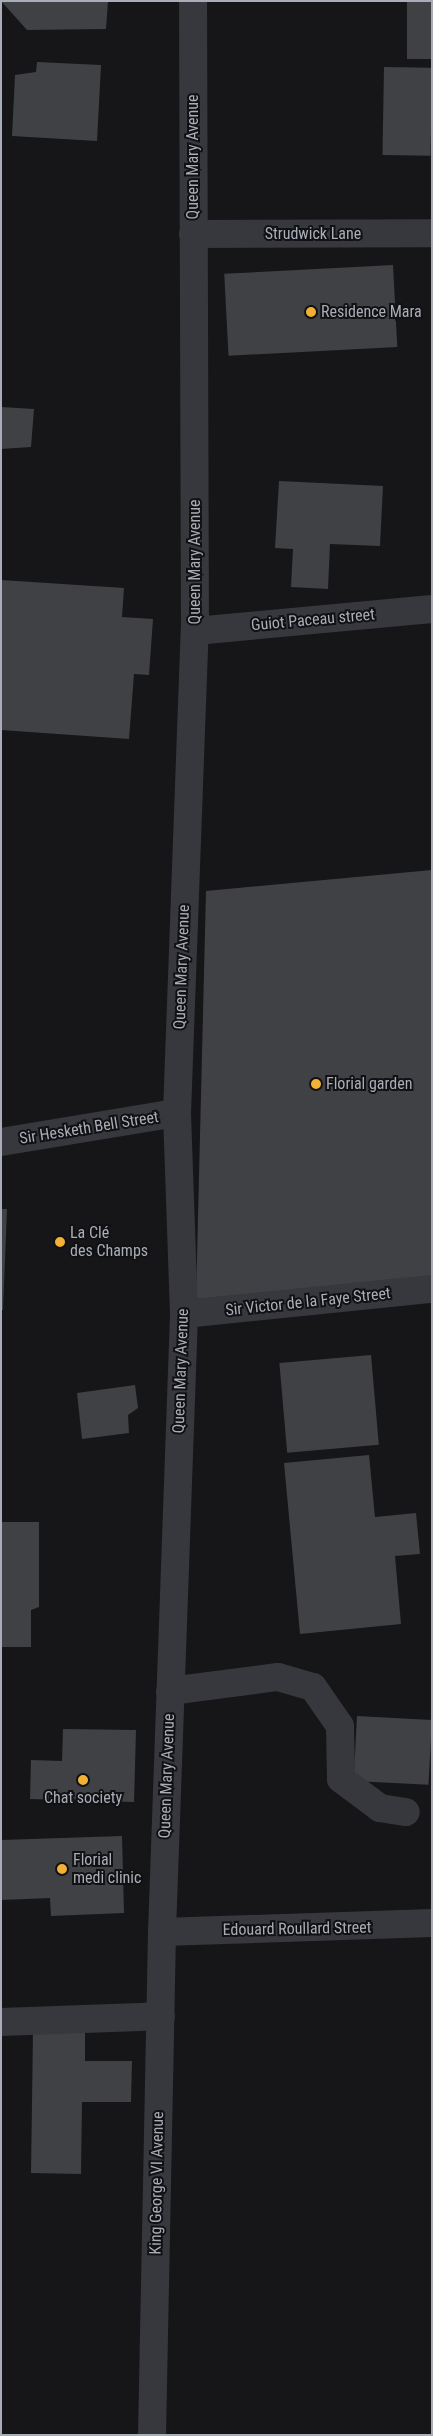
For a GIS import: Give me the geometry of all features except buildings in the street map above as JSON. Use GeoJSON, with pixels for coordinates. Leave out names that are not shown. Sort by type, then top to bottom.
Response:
{"type":"FeatureCollection","features":[{"type":"Feature","properties":{"kind":"street","name":"Queen Mary Avenue"},"geometry":{"type":"LineString","coordinates":[[162,1932],[184,1314],[176,1113],[195,631],[193,1]]}},
{"type":"Feature","properties":{"kind":"street","name":"Strudwick Lane"},"geometry":{"type":"LineString","coordinates":[[193,234],[432,233]]}},
{"type":"Feature","properties":{"kind":"street","name":"Guiot Paceau street"},"geometry":{"type":"LineString","coordinates":[[195,631],[432,609]]}},
{"type":"Feature","properties":{"kind":"street","name":"Sir Hesketh Bell Street"},"geometry":{"type":"LineString","coordinates":[[1,1142],[176,1113]]}},
{"type":"Feature","properties":{"kind":"street","name":"Sir Victor de la Faye Street"},"geometry":{"type":"LineString","coordinates":[[184,1314],[432,1290]]}},
{"type":"Feature","properties":{"kind":"street"},"geometry":{"type":"LineString","coordinates":[[170,1691],[278,1677],[313,1687],[340,1726],[342,1779],[380,1808],[406,1812]]}},
{"type":"Feature","properties":{"kind":"street","name":"Edouard Roullard Street"},"geometry":{"type":"LineString","coordinates":[[162,1932],[432,1923]]}},
{"type":"Feature","properties":{"kind":"street","name":"King George VI Avenue"},"geometry":{"type":"LineString","coordinates":[[152,2435],[162,1932]]}},
{"type":"Feature","properties":{"kind":"street"},"geometry":{"type":"LineString","coordinates":[[1,2022],[161,2016]]}},
{"type":"Feature","properties":{"kind":"place","name":"Residence Mara"},"geometry":{"type":"Point","coordinates":[311,312]}},
{"type":"Feature","properties":{"kind":"place","name":"Florial garden"},"geometry":{"type":"Point","coordinates":[316,1084]}},
{"type":"Feature","properties":{"kind":"place","name":"La Clé des Champs"},"geometry":{"type":"Point","coordinates":[60,1242]}},
{"type":"Feature","properties":{"kind":"place","name":"Chat society"},"geometry":{"type":"Point","coordinates":[83,1780]}},
{"type":"Feature","properties":{"kind":"place","name":"Florial medi clinic"},"geometry":{"type":"Point","coordinates":[62,1869]}}]}
